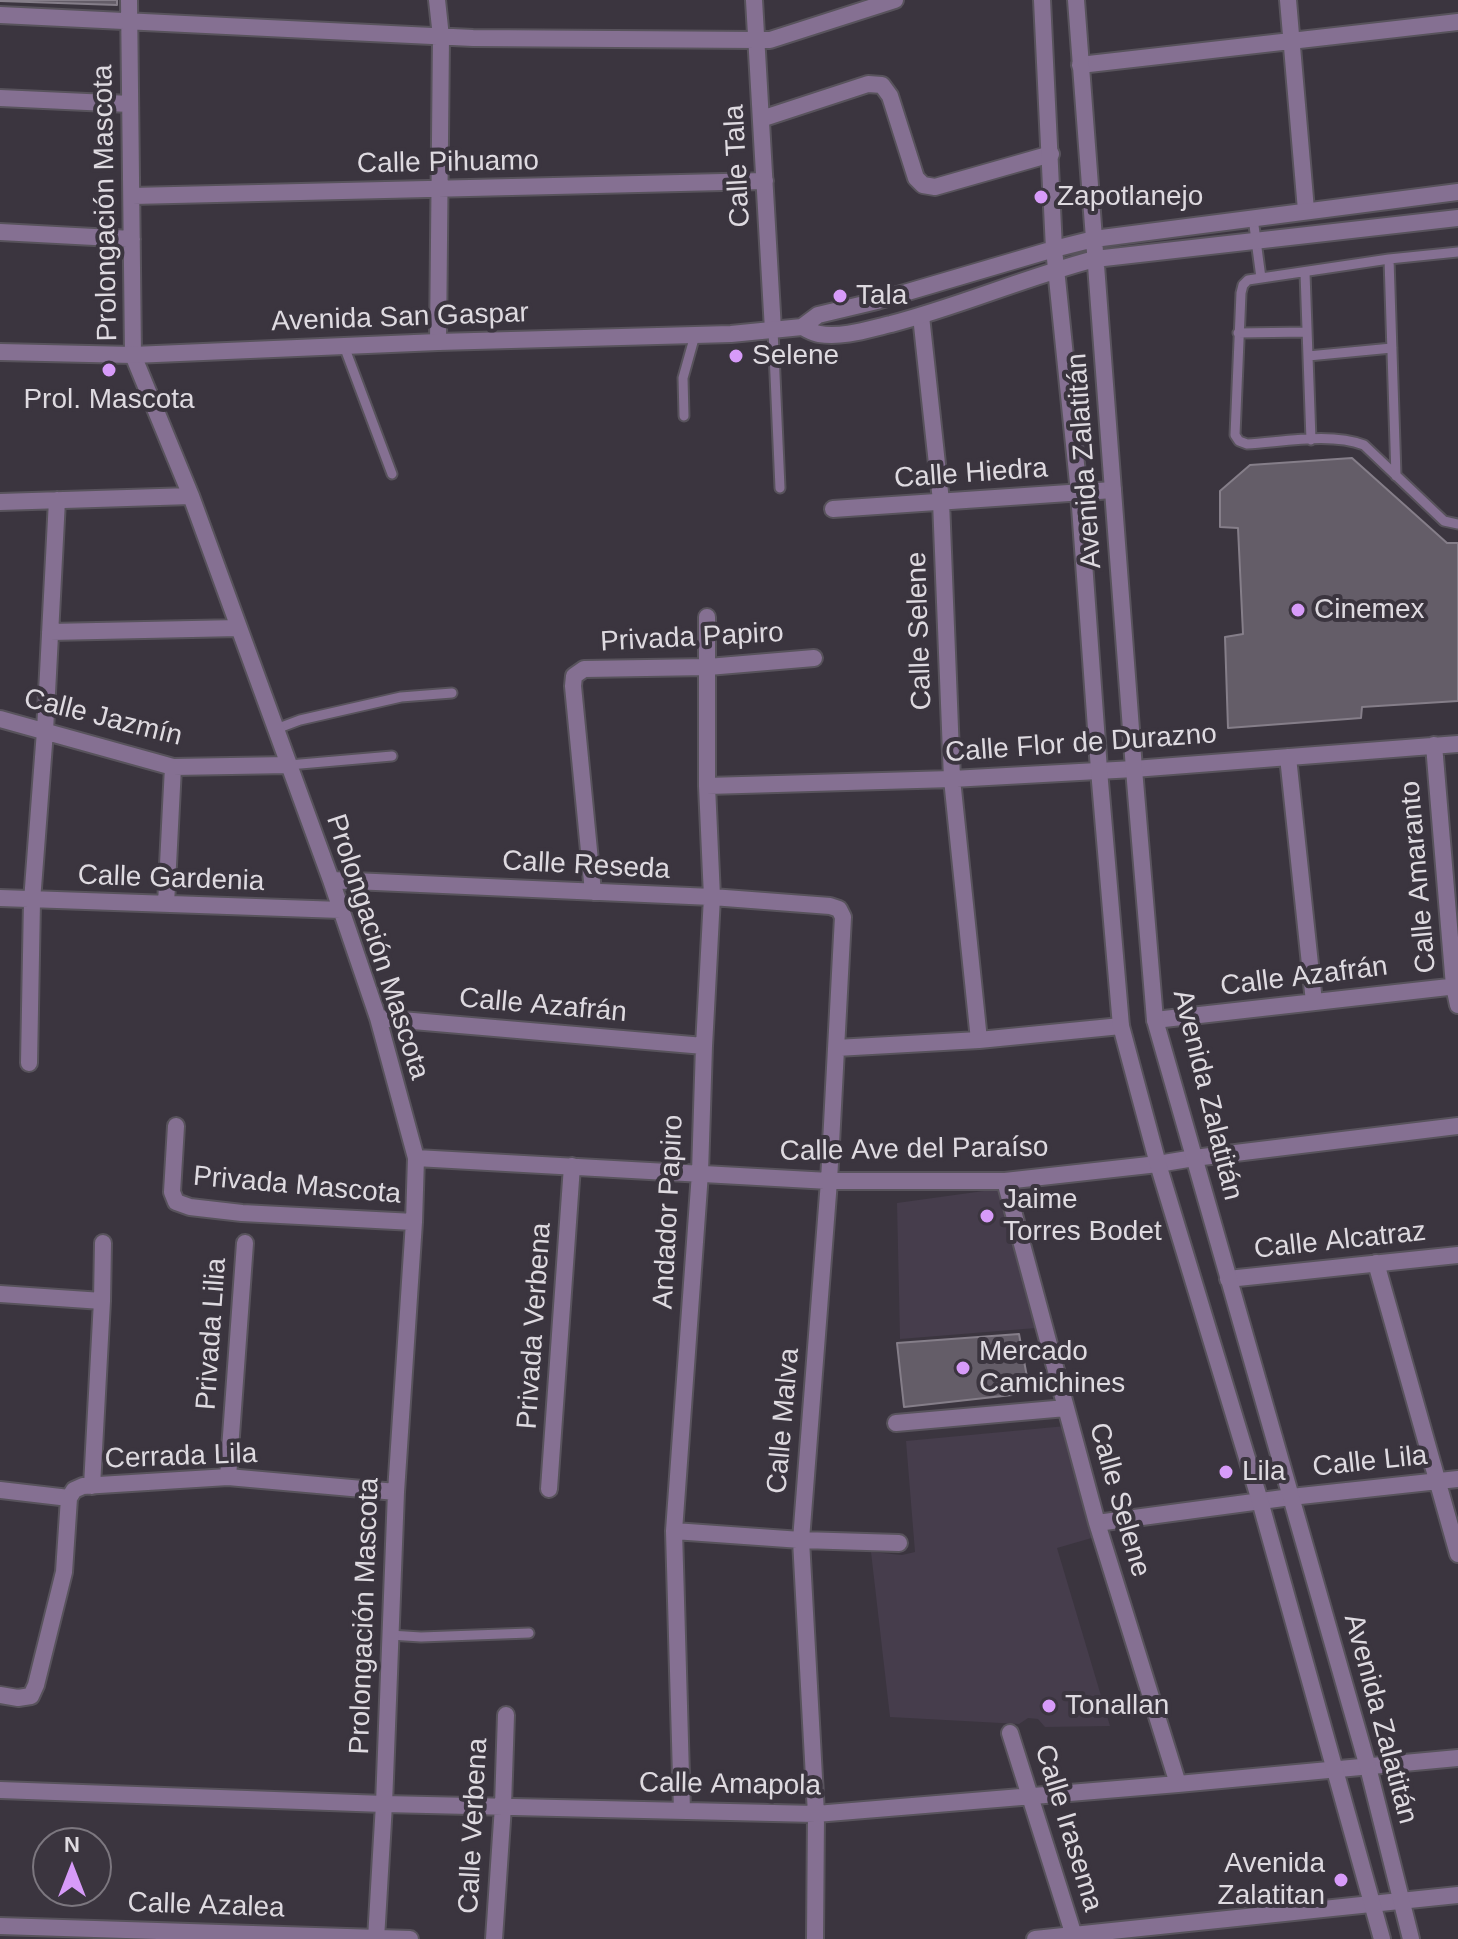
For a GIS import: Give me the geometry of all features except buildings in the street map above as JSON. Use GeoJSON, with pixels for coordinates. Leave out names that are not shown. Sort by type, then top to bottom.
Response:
{"type":"FeatureCollection","features":[{"type":"Feature","properties":{"kind":"street","name":"Prolongación Mascota"},"geometry":{"type":"LineString","coordinates":[[129,0],[133,355],[191,496],[331,880],[378,1018],[416,1158],[396,1492],[376,1938]]}},
{"type":"Feature","properties":{"kind":"street"},"geometry":{"type":"LineString","coordinates":[[437,0],[441,37],[438,342]]}},
{"type":"Feature","properties":{"kind":"street","name":"Calle Tala"},"geometry":{"type":"LineString","coordinates":[[754,0],[773,330]]}},
{"type":"Feature","properties":{"kind":"street"},"geometry":{"type":"LineString","coordinates":[[0,15],[441,37],[770,40],[895,0]]}},
{"type":"Feature","properties":{"kind":"street","name":"Avenida Zalatitán"},"geometry":{"type":"LineString","coordinates":[[1042,0],[1054,249],[1079,493],[1121,1026],[1158,1164],[1260,1501],[1382,1939]]}},
{"type":"Feature","properties":{"kind":"street","name":"Avenida Zalatitán"},"geometry":{"type":"LineString","coordinates":[[1076,0],[1155,1020],[1368,1767],[1411,1939]]}},
{"type":"Feature","properties":{"kind":"street"},"geometry":{"type":"LineString","coordinates":[[1288,0],[1306,210]]}},
{"type":"Feature","properties":{"kind":"street"},"geometry":{"type":"LineString","coordinates":[[1080,65],[1458,22]]}},
{"type":"Feature","properties":{"kind":"street"},"geometry":{"type":"LineString","coordinates":[[761,119],[868,84],[882,85],[890,96],[916,178],[923,185],[935,187],[1051,154]]}},
{"type":"Feature","properties":{"kind":"street"},"geometry":{"type":"LineString","coordinates":[[0,98],[130,104]]}},
{"type":"Feature","properties":{"kind":"street","name":"Calle Pihuamo"},"geometry":{"type":"LineString","coordinates":[[132,196],[765,181]]}},
{"type":"Feature","properties":{"kind":"street","name":"Avenida San Gaspar"},"geometry":{"type":"LineString","coordinates":[[802,327],[818,315],[1094,239],[1458,192]]}},
{"type":"Feature","properties":{"kind":"street","name":"Avenida San Gaspar"},"geometry":{"type":"LineString","coordinates":[[0,352],[133,355],[695,335],[802,327],[818,334],[846,334],[921,316],[1056,269],[1095,259],[1458,218]]}},
{"type":"Feature","properties":{"kind":"street"},"geometry":{"type":"LineString","coordinates":[[0,232],[132,239]]}},
{"type":"Feature","properties":{"kind":"street","name":"Calle Selene"},"geometry":{"type":"LineString","coordinates":[[921,316],[941,501],[952,779],[979,1040]]}},
{"type":"Feature","properties":{"kind":"street","name":"Calle Hiedra"},"geometry":{"type":"LineString","coordinates":[[833,509],[1113,490]]}},
{"type":"Feature","properties":{"kind":"street"},"geometry":{"type":"LineString","coordinates":[[0,502],[191,496]]}},
{"type":"Feature","properties":{"kind":"street"},"geometry":{"type":"LineString","coordinates":[[29,1063],[32,901],[57,500]]}},
{"type":"Feature","properties":{"kind":"street","name":"Andador Papiro"},"geometry":{"type":"LineString","coordinates":[[682,1811],[674,1531],[700,1173],[712,897],[707,786],[707,617]]}},
{"type":"Feature","properties":{"kind":"street"},"geometry":{"type":"LineString","coordinates":[[50,632],[239,628]]}},
{"type":"Feature","properties":{"kind":"street","name":"Privada Papiro"},"geometry":{"type":"LineString","coordinates":[[593,892],[574,676],[584,669],[708,667],[814,658]]}},
{"type":"Feature","properties":{"kind":"street","name":"Calle Jazmín"},"geometry":{"type":"LineString","coordinates":[[0,719],[173,767],[289,765]]}},
{"type":"Feature","properties":{"kind":"street","name":"Calle Flor de Durazno"},"geometry":{"type":"LineString","coordinates":[[707,786],[952,779],[1134,769],[1458,744]]}},
{"type":"Feature","properties":{"kind":"street","name":"Calle Amaranto"},"geometry":{"type":"LineString","coordinates":[[1434,745],[1458,1005]]}},
{"type":"Feature","properties":{"kind":"street"},"geometry":{"type":"LineString","coordinates":[[1288,757],[1314,1002]]}},
{"type":"Feature","properties":{"kind":"street"},"geometry":{"type":"LineString","coordinates":[[166,904],[173,767]]}},
{"type":"Feature","properties":{"kind":"street","name":"Calle Reseda"},"geometry":{"type":"LineString","coordinates":[[331,880],[712,897],[839,909]]}},
{"type":"Feature","properties":{"kind":"street","name":"Calle Gardenia"},"geometry":{"type":"LineString","coordinates":[[0,898],[341,910]]}},
{"type":"Feature","properties":{"kind":"street","name":"Calle Malva"},"geometry":{"type":"LineString","coordinates":[[815,1939],[816,1814],[801,1540],[829,1181],[843,917],[839,909]]}},
{"type":"Feature","properties":{"kind":"street","name":"Calle Azafrán"},"geometry":{"type":"LineString","coordinates":[[1155,1020],[1456,986]]}},
{"type":"Feature","properties":{"kind":"street","name":"Calle Azafrán"},"geometry":{"type":"LineString","coordinates":[[378,1018],[704,1046]]}},
{"type":"Feature","properties":{"kind":"street"},"geometry":{"type":"LineString","coordinates":[[836,1048],[979,1040],[1121,1026]]}},
{"type":"Feature","properties":{"kind":"street","name":"Privada Mascota"},"geometry":{"type":"LineString","coordinates":[[176,1126],[172,1192],[176,1202],[190,1207],[242,1213],[414,1222]]}},
{"type":"Feature","properties":{"kind":"street","name":"Calle Ave del Paraíso"},"geometry":{"type":"LineString","coordinates":[[416,1158],[829,1181],[1005,1181],[1458,1126]]}},
{"type":"Feature","properties":{"kind":"street","name":"Privada Verbena"},"geometry":{"type":"LineString","coordinates":[[549,1489],[572,1166]]}},
{"type":"Feature","properties":{"kind":"street","name":"Calle Selene"},"geometry":{"type":"LineString","coordinates":[[1005,1181],[1097,1523],[1178,1784]]}},
{"type":"Feature","properties":{"kind":"street"},"geometry":{"type":"LineString","coordinates":[[92,1486],[103,1243]]}},
{"type":"Feature","properties":{"kind":"street","name":"Privada Lilia"},"geometry":{"type":"LineString","coordinates":[[228,1477],[245,1243]]}},
{"type":"Feature","properties":{"kind":"street","name":"Calle Alcatraz"},"geometry":{"type":"LineString","coordinates":[[1228,1279],[1458,1255]]}},
{"type":"Feature","properties":{"kind":"street"},"geometry":{"type":"LineString","coordinates":[[1376,1263],[1458,1554]]}},
{"type":"Feature","properties":{"kind":"street"},"geometry":{"type":"LineString","coordinates":[[0,1294],[102,1301]]}},
{"type":"Feature","properties":{"kind":"street"},"geometry":{"type":"LineString","coordinates":[[896,1423],[1066,1408]]}},
{"type":"Feature","properties":{"kind":"street","name":"Cerrada Lila"},"geometry":{"type":"LineString","coordinates":[[0,1695],[18,1698],[31,1696],[36,1685],[64,1572],[69,1498],[74,1490],[83,1486],[228,1477],[396,1492]]}},
{"type":"Feature","properties":{"kind":"street","name":"Calle Lila"},"geometry":{"type":"LineString","coordinates":[[1097,1523],[1458,1479]]}},
{"type":"Feature","properties":{"kind":"street","name":"Cerrada Lila"},"geometry":{"type":"LineString","coordinates":[[0,1490],[69,1498]]}},
{"type":"Feature","properties":{"kind":"street"},"geometry":{"type":"LineString","coordinates":[[674,1531],[899,1543]]}},
{"type":"Feature","properties":{"kind":"street","name":"Calle Verbena"},"geometry":{"type":"LineString","coordinates":[[494,1939],[506,1715]]}},
{"type":"Feature","properties":{"kind":"street","name":"Calle Irasema"},"geometry":{"type":"LineString","coordinates":[[1010,1733],[1074,1937]]}},
{"type":"Feature","properties":{"kind":"street","name":"Calle Amapola"},"geometry":{"type":"LineString","coordinates":[[0,1790],[384,1804],[816,1814],[1458,1758]]}},
{"type":"Feature","properties":{"kind":"street"},"geometry":{"type":"LineString","coordinates":[[1035,1939],[1458,1895]]}},
{"type":"Feature","properties":{"kind":"street","name":"Calle Azalea"},"geometry":{"type":"LineString","coordinates":[[0,1926],[410,1939]]}},
{"type":"Feature","properties":{"kind":"lane"},"geometry":{"type":"LineString","coordinates":[[1253,218],[1261,278]]}},
{"type":"Feature","properties":{"kind":"lane"},"geometry":{"type":"LineString","coordinates":[[1458,252],[1248,280],[1241,293],[1235,435],[1247,444],[1351,440],[1364,445],[1444,521],[1458,524]]}},
{"type":"Feature","properties":{"kind":"lane"},"geometry":{"type":"LineString","coordinates":[[1389,259],[1396,476]]}},
{"type":"Feature","properties":{"kind":"lane"},"geometry":{"type":"LineString","coordinates":[[1305,273],[1311,440]]}},
{"type":"Feature","properties":{"kind":"lane"},"geometry":{"type":"LineString","coordinates":[[773,330],[780,488]]}},
{"type":"Feature","properties":{"kind":"lane"},"geometry":{"type":"LineString","coordinates":[[1238,333],[1307,332]]}},
{"type":"Feature","properties":{"kind":"lane"},"geometry":{"type":"LineString","coordinates":[[684,416],[683,378],[695,335]]}},
{"type":"Feature","properties":{"kind":"lane"},"geometry":{"type":"LineString","coordinates":[[344,346],[392,474]]}},
{"type":"Feature","properties":{"kind":"lane"},"geometry":{"type":"LineString","coordinates":[[1308,356],[1392,348]]}},
{"type":"Feature","properties":{"kind":"lane"},"geometry":{"type":"LineString","coordinates":[[276,729],[300,720],[401,697],[452,693]]}},
{"type":"Feature","properties":{"kind":"lane"},"geometry":{"type":"LineString","coordinates":[[289,765],[392,756]]}},
{"type":"Feature","properties":{"kind":"lane"},"geometry":{"type":"LineString","coordinates":[[390,1635],[421,1637],[529,1633]]}},
{"type":"Feature","properties":{"kind":"shaded area"},"geometry":{"type":"Polygon","coordinates":[[[998,1189],[1036,1328],[900,1339],[897,1203],[998,1189]]]}},
{"type":"Feature","properties":{"kind":"shaded area"},"geometry":{"type":"Polygon","coordinates":[[[1066,1426],[1095,1537],[1057,1548],[1110,1726],[1045,1727],[1038,1719],[1028,1718],[1019,1724],[890,1717],[871,1552],[902,1555],[915,1552],[906,1441],[1066,1426]]]}},
{"type":"Feature","properties":{"kind":"place","name":"Zapotlanejo"},"geometry":{"type":"Point","coordinates":[1041,197]}},
{"type":"Feature","properties":{"kind":"place","name":"Tala"},"geometry":{"type":"Point","coordinates":[840,296]}},
{"type":"Feature","properties":{"kind":"place","name":"Selene"},"geometry":{"type":"Point","coordinates":[736,356]}},
{"type":"Feature","properties":{"kind":"place","name":"Prol. Mascota"},"geometry":{"type":"Point","coordinates":[109,370]}},
{"type":"Feature","properties":{"kind":"place","name":"Cinemex"},"geometry":{"type":"Point","coordinates":[1298,610]}},
{"type":"Feature","properties":{"kind":"place","name":"Jaime Torres Bodet"},"geometry":{"type":"Point","coordinates":[987,1216]}},
{"type":"Feature","properties":{"kind":"place","name":"Mercado Camichines"},"geometry":{"type":"Point","coordinates":[963,1368]}},
{"type":"Feature","properties":{"kind":"place","name":"Lila"},"geometry":{"type":"Point","coordinates":[1226,1472]}},
{"type":"Feature","properties":{"kind":"place","name":"Tonallan"},"geometry":{"type":"Point","coordinates":[1049,1706]}},
{"type":"Feature","properties":{"kind":"place","name":"Avenida Zalatitan"},"geometry":{"type":"Point","coordinates":[1341,1880]}}]}
